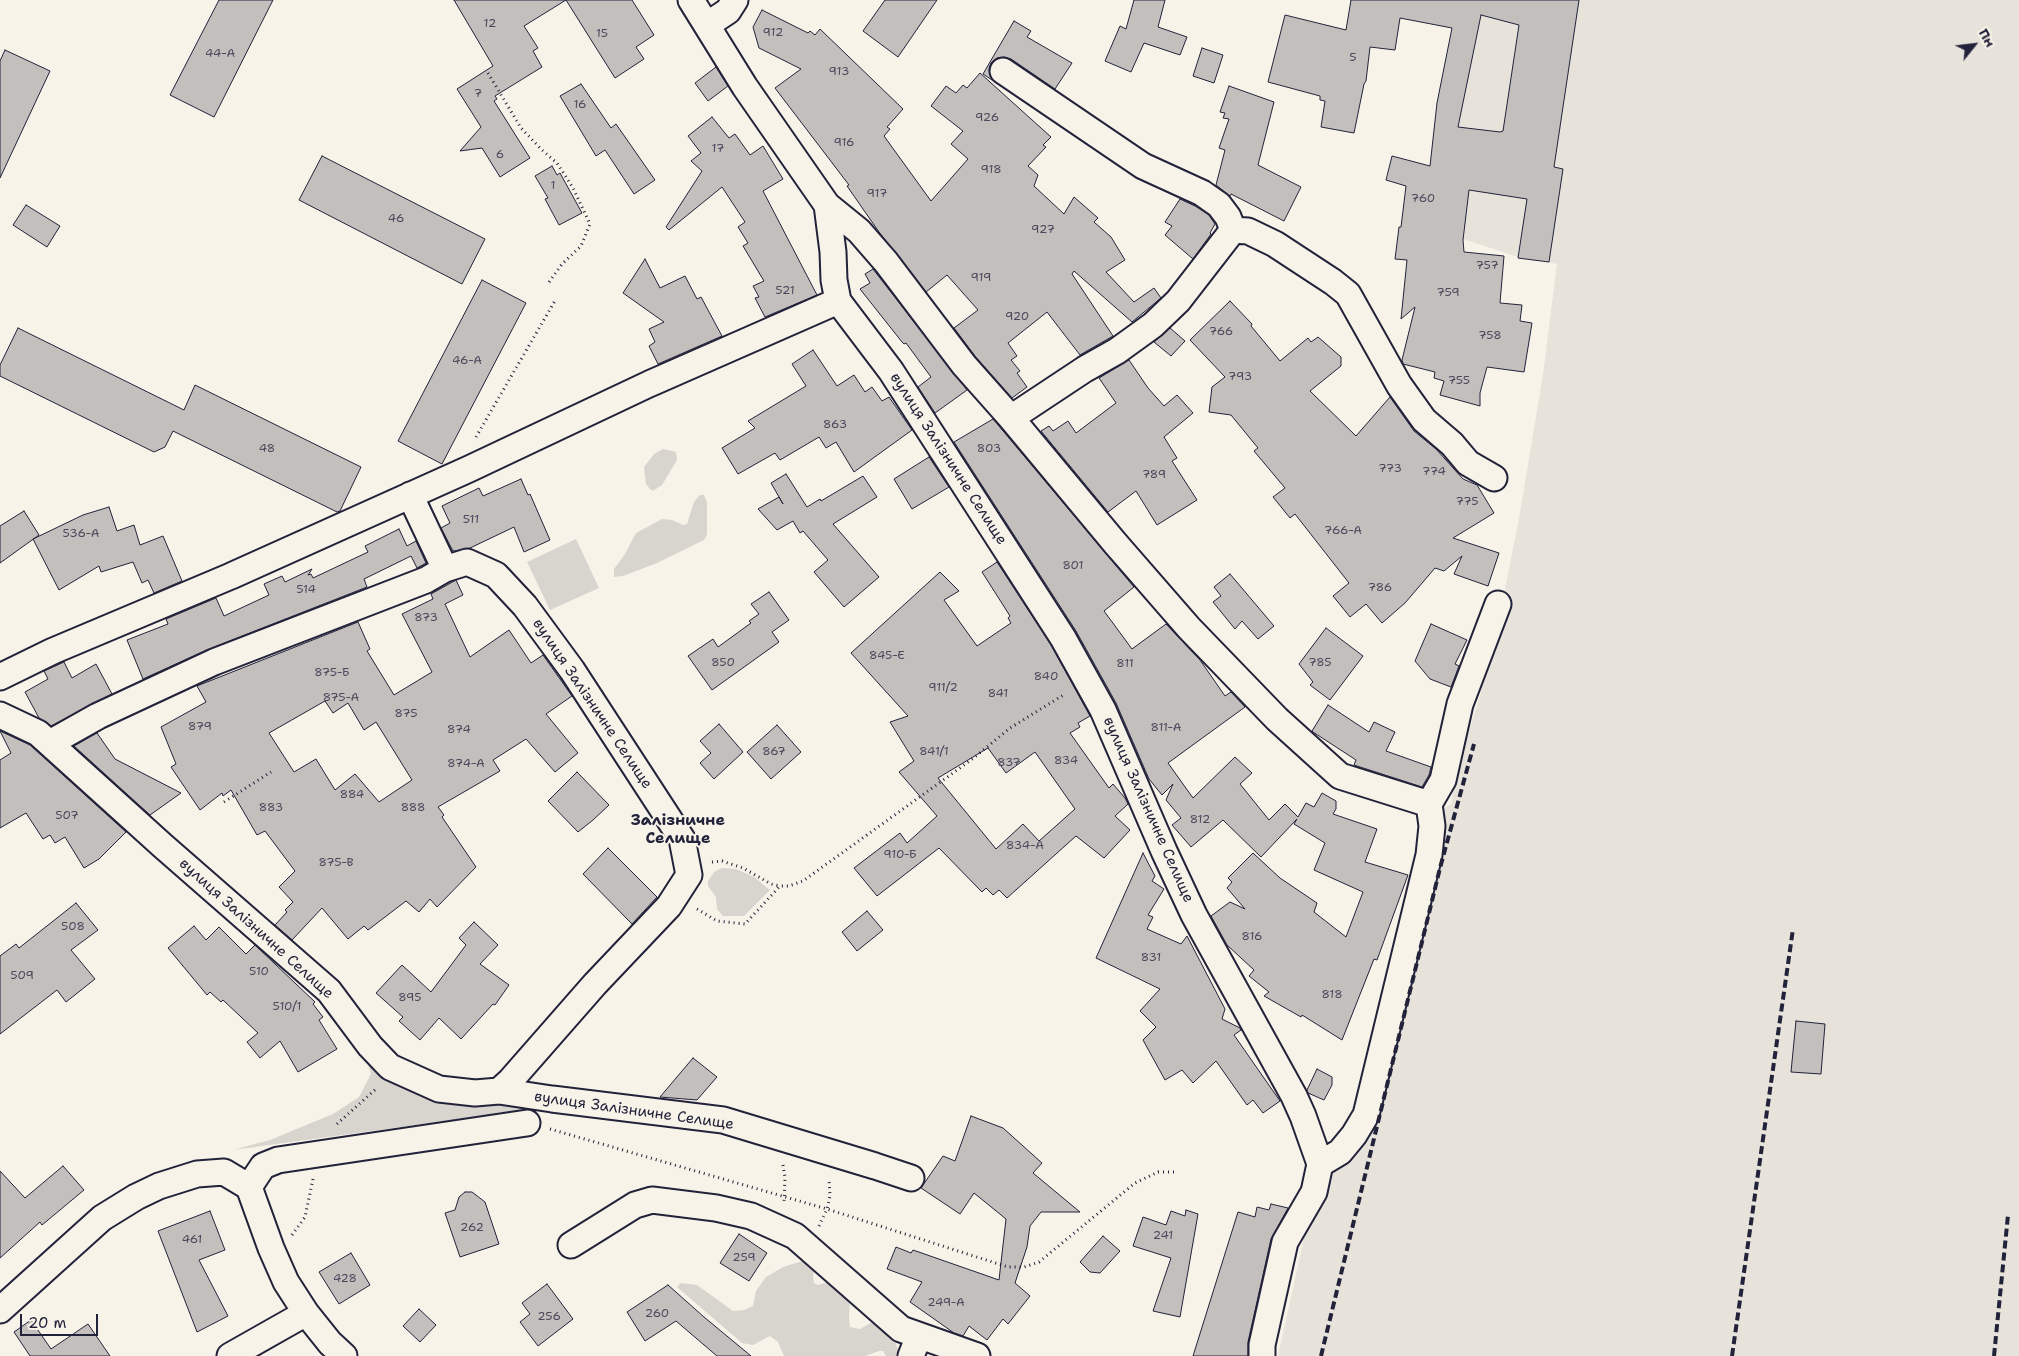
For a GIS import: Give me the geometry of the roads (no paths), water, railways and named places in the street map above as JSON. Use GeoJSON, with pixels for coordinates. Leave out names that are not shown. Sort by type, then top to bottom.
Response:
{"type":"FeatureCollection","features":[{"type":"Feature","properties":{"kind":"street"},"geometry":{"type":"LineString","coordinates":[[691,0],[746,87],[827,205],[859,231],[964,365],[1189,628],[1277,719],[1340,776],[1429,804]]}},
{"type":"Feature","properties":{"kind":"street"},"geometry":{"type":"LineString","coordinates":[[707,25],[728,11],[734,0]]}},
{"type":"Feature","properties":{"kind":"street"},"geometry":{"type":"LineString","coordinates":[[1003,71],[1143,166],[1202,193],[1219,205],[1228,217],[1232,230]]}},
{"type":"Feature","properties":{"kind":"street","name":"вулиця Залізничне Селище"},"geometry":{"type":"LineString","coordinates":[[827,205],[833,252],[834,280],[838,300],[891,371],[1063,638],[1103,710],[1194,915],[1294,1096],[1320,1164]]}},
{"type":"Feature","properties":{"kind":"street"},"geometry":{"type":"LineString","coordinates":[[1011,418],[1085,369],[1117,351],[1153,325],[1178,301],[1232,230]]}},
{"type":"Feature","properties":{"kind":"street"},"geometry":{"type":"LineString","coordinates":[[1232,230],[1248,231],[1275,244],[1348,294],[1399,385],[1424,420],[1452,444],[1468,463],[1494,478]]}},
{"type":"Feature","properties":{"kind":"street"},"geometry":{"type":"LineString","coordinates":[[0,677],[53,651],[231,576],[469,469],[649,384],[838,300]]}},
{"type":"Feature","properties":{"kind":"street"},"geometry":{"type":"LineString","coordinates":[[410,495],[445,569]]}},
{"type":"Feature","properties":{"kind":"street","name":"вулиця Залізничне Селище"},"geometry":{"type":"LineString","coordinates":[[50,743],[98,716],[214,662],[426,580],[445,569],[467,562],[496,575],[525,606],[572,670],[670,819],[682,839],[689,875],[669,906],[594,984],[510,1081],[499,1090]]}},
{"type":"Feature","properties":{"kind":"street"},"geometry":{"type":"LineString","coordinates":[[1262,1356],[1262,1345],[1285,1242],[1314,1192],[1320,1164],[1340,1152],[1354,1135],[1366,1115],[1428,855],[1432,826],[1429,804],[1443,780],[1460,704],[1498,604]]}},
{"type":"Feature","properties":{"kind":"street","name":"вулиця Залізничне Селище"},"geometry":{"type":"LineString","coordinates":[[0,715],[38,733],[50,743],[163,846],[329,991],[370,1046],[390,1067],[439,1089],[476,1093],[499,1090],[552,1099],[723,1120],[911,1178]]}},
{"type":"Feature","properties":{"kind":"street","name":"вулиця Залізничне Селище"},"geometry":{"type":"LineString","coordinates":[[0,1310],[102,1218],[159,1186],[197,1174],[263,1166],[286,1158],[527,1123]]}},
{"type":"Feature","properties":{"kind":"street"},"geometry":{"type":"LineString","coordinates":[[249,1187],[263,1166]]}},
{"type":"Feature","properties":{"kind":"street"},"geometry":{"type":"LineString","coordinates":[[224,1172],[249,1187],[286,1282],[306,1313],[330,1343],[344,1356]]}},
{"type":"Feature","properties":{"kind":"street"},"geometry":{"type":"LineString","coordinates":[[571,1245],[635,1205],[652,1200],[716,1208],[750,1216],[795,1236],[902,1329],[915,1346],[977,1356]]}},
{"type":"Feature","properties":{"kind":"street"},"geometry":{"type":"LineString","coordinates":[[230,1356],[306,1313]]}},
{"type":"Feature","properties":{"kind":"railway"},"geometry":{"type":"LineString","coordinates":[[1321,1356],[1440,868],[1474,744]]}},
{"type":"Feature","properties":{"kind":"railway"},"geometry":{"type":"LineString","coordinates":[[1732,1356],[1793,929]]}},
{"type":"Feature","properties":{"kind":"railway"},"geometry":{"type":"LineString","coordinates":[[1994,1356],[2008,1215]]}},
{"type":"Feature","properties":{"kind":"district","name":"Залізничне Селище"},"geometry":{"type":"Point","coordinates":[678,830]}}]}
